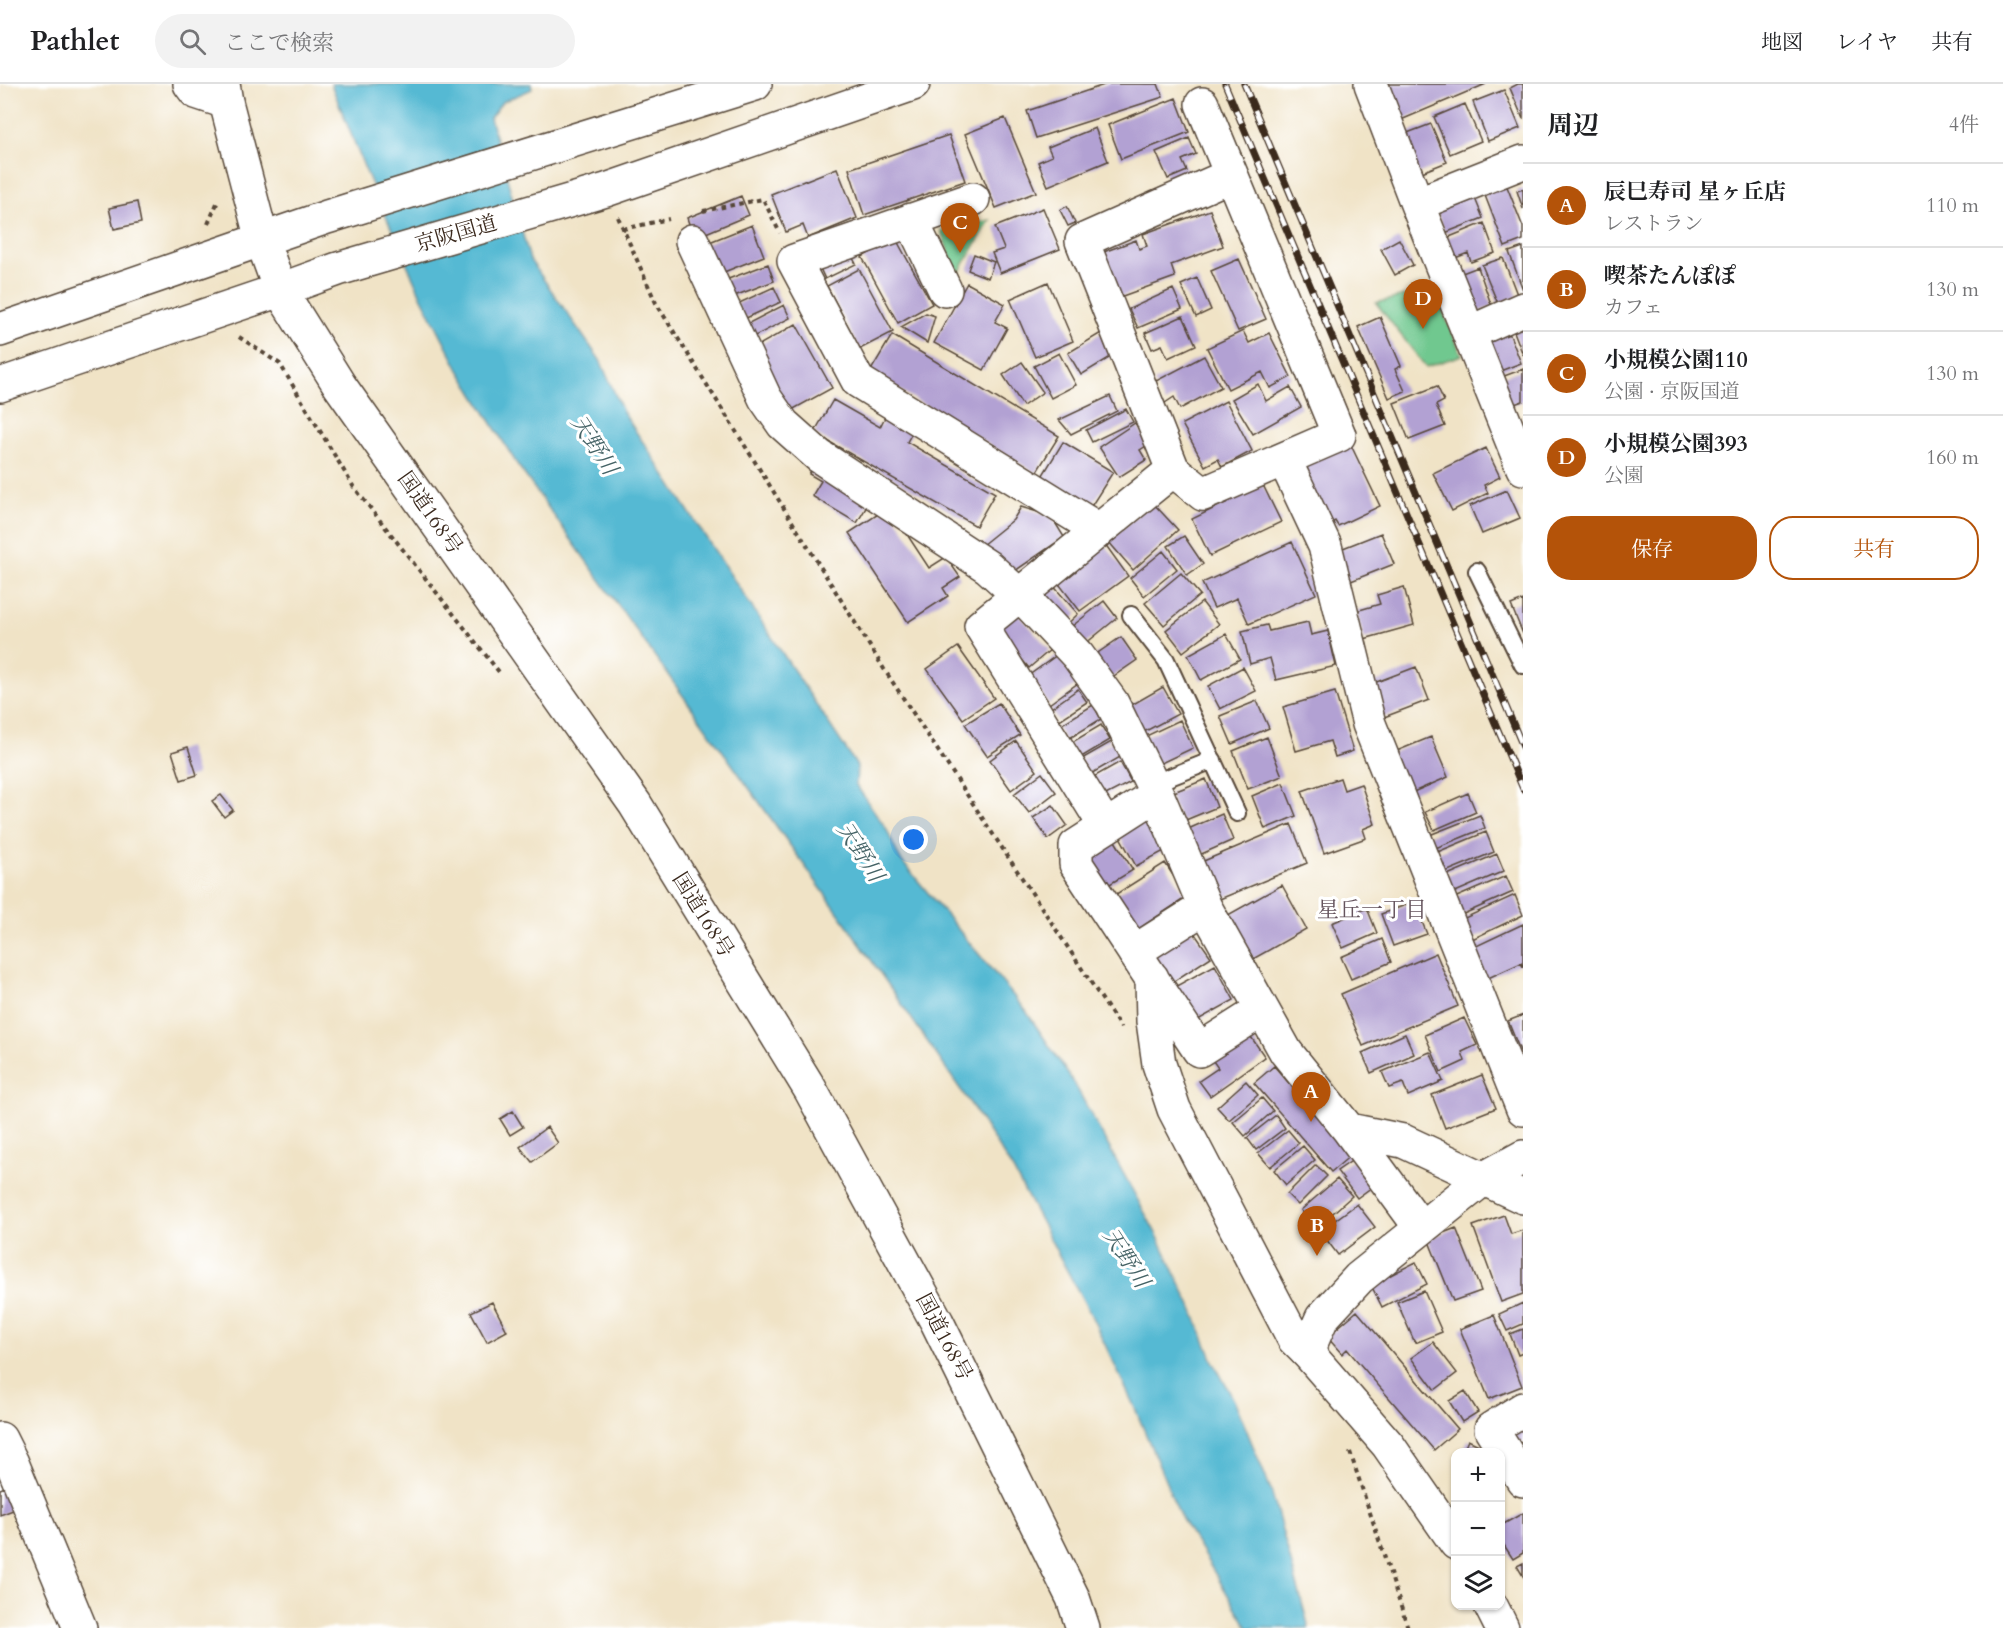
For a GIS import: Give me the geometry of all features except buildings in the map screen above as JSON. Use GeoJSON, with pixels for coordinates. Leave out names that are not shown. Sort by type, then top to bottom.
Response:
{"type":"FeatureCollection","features":[{"type":"Feature","properties":{"kind":"main road"},"geometry":{"type":"LineString","coordinates":[[190,84],[196,92],[224,93]]}},
{"type":"Feature","properties":{"kind":"main road"},"geometry":{"type":"LineString","coordinates":[[0,330],[327,217],[755,84]]}},
{"type":"Feature","properties":{"kind":"main road","name":"京阪国道"},"geometry":{"type":"LineString","coordinates":[[0,385],[280,290],[338,268],[611,202],[913,84]]}},
{"type":"Feature","properties":{"kind":"main road"},"geometry":{"type":"LineString","coordinates":[[1371,84],[1523,468]]}},
{"type":"Feature","properties":{"kind":"main road","name":"国道168号"},"geometry":{"type":"LineString","coordinates":[[224,93],[262,240],[280,290],[340,386],[634,804],[810,1089],[937,1322],[1072,1598],[1083,1628]]}},
{"type":"Feature","properties":{"kind":"main road"},"geometry":{"type":"LineString","coordinates":[[1202,104],[1339,435],[1203,494],[1173,470],[1082,242],[1231,175]]}},
{"type":"Feature","properties":{"kind":"main road"},"geometry":{"type":"LineString","coordinates":[[1417,204],[1523,162]]}},
{"type":"Feature","properties":{"kind":"main road"},"geometry":{"type":"LineString","coordinates":[[973,199],[794,261],[858,381],[1099,530]]}},
{"type":"Feature","properties":{"kind":"main road"},"geometry":{"type":"LineString","coordinates":[[911,220],[945,290]]}},
{"type":"Feature","properties":{"kind":"main road"},"geometry":{"type":"LineString","coordinates":[[686,224],[765,398],[783,424],[819,456],[988,567],[1078,656],[1112,703],[1154,789],[1205,907],[1286,1052],[1349,1130],[1421,1228]]}},
{"type":"Feature","properties":{"kind":"main road"},"geometry":{"type":"LineString","coordinates":[[1469,333],[1523,309]]}},
{"type":"Feature","properties":{"kind":"main road"},"geometry":{"type":"LineString","coordinates":[[1284,459],[1325,546],[1369,724],[1523,1108]]}},
{"type":"Feature","properties":{"kind":"main road"},"geometry":{"type":"LineString","coordinates":[[1106,827],[981,626],[1173,470]]}},
{"type":"Feature","properties":{"kind":"main road"},"geometry":{"type":"LineString","coordinates":[[1154,789],[1106,827],[1076,846],[1076,864],[1200,1050],[1262,1010]]}},
{"type":"Feature","properties":{"kind":"main road"},"geometry":{"type":"LineString","coordinates":[[1134,952],[1205,907]]}},
{"type":"Feature","properties":{"kind":"main road"},"geometry":{"type":"LineString","coordinates":[[1152,978],[1153,1021],[1159,1064],[1174,1110],[1294,1339],[1388,1445],[1451,1537]]}},
{"type":"Feature","properties":{"kind":"main road"},"geometry":{"type":"LineString","coordinates":[[1349,1130],[1403,1141],[1523,1197]]}},
{"type":"Feature","properties":{"kind":"main road"},"geometry":{"type":"LineString","coordinates":[[1307,1352],[1322,1318],[1359,1278],[1484,1179],[1523,1157]]}},
{"type":"Feature","properties":{"kind":"main road"},"geometry":{"type":"LineString","coordinates":[[1523,1409],[1491,1428],[1523,1480]]}},
{"type":"Feature","properties":{"kind":"main road"},"geometry":{"type":"LineString","coordinates":[[0,1438],[80,1628]]}},
{"type":"Feature","properties":{"kind":"main road"},"geometry":{"type":"LineString","coordinates":[[1493,1610],[1502,1628]]}},
{"type":"Feature","properties":{"kind":"lane"},"geometry":{"type":"LineString","coordinates":[[1477,571],[1523,665]]}},
{"type":"Feature","properties":{"kind":"lane"},"geometry":{"type":"LineString","coordinates":[[1131,615],[1166,660],[1237,813]]}},
{"type":"Feature","properties":{"kind":"lane"},"geometry":{"type":"LineString","coordinates":[[1154,789],[1213,760]]}},
{"type":"Feature","properties":{"kind":"path"},"geometry":{"type":"LineString","coordinates":[[623,229],[686,224],[763,199],[794,261]]}},
{"type":"Feature","properties":{"kind":"path"},"geometry":{"type":"LineString","coordinates":[[611,202],[656,303],[884,669],[1140,1056],[1159,1064]]}},
{"type":"Feature","properties":{"kind":"path"},"geometry":{"type":"LineString","coordinates":[[238,336],[280,364],[353,486],[502,675]]}},
{"type":"Feature","properties":{"kind":"path"},"geometry":{"type":"LineString","coordinates":[[1347,1444],[1408,1628]]}},
{"type":"Feature","properties":{"kind":"green space"},"geometry":{"type":"Polygon","coordinates":[[[990,220],[957,276],[941,231],[990,220]]]}},
{"type":"Feature","properties":{"kind":"green space"},"geometry":{"type":"Polygon","coordinates":[[[1433,289],[1462,355],[1426,367],[1376,303],[1433,289]]]}},
{"type":"Feature","properties":{"kind":"water","name":"天野川"},"geometry":{"type":"Polygon","coordinates":[[[331,84],[531,84],[532,89],[502,102],[490,118],[530,260],[600,360],[623,412],[857,766],[856,785],[886,828],[900,859],[1026,1011],[1074,1083],[1158,1237],[1191,1306],[1213,1361],[1236,1404],[1271,1490],[1309,1628],[1248,1628],[1180,1516],[1134,1406],[1091,1315],[1013,1170],[976,1112],[845,922],[517,464],[459,370],[422,298],[365,169],[331,84]]]}},
{"type":"Feature","properties":{"kind":"railway"},"geometry":{"type":"LineString","coordinates":[[1225,84],[1523,789]]}},
{"type":"Feature","properties":{"kind":"railway"},"geometry":{"type":"LineString","coordinates":[[1244,84],[1523,747]]}},
{"type":"Feature","properties":{"kind":"place","name":"小規模公園110"},"geometry":{"type":"Point","coordinates":[960,253]}},
{"type":"Feature","properties":{"kind":"place","name":"小規模公園393"},"geometry":{"type":"Point","coordinates":[1423,329]}},
{"type":"Feature","properties":{"kind":"place","name":"辰巳寿司 星ヶ丘店"},"geometry":{"type":"Point","coordinates":[1311,1122]}},
{"type":"Feature","properties":{"kind":"place","name":"喫茶たんぽぽ"},"geometry":{"type":"Point","coordinates":[1317,1256]}},
{"type":"Feature","properties":{"kind":"district","name":"星丘一丁目"},"geometry":{"type":"Point","coordinates":[1372,910]}}]}
